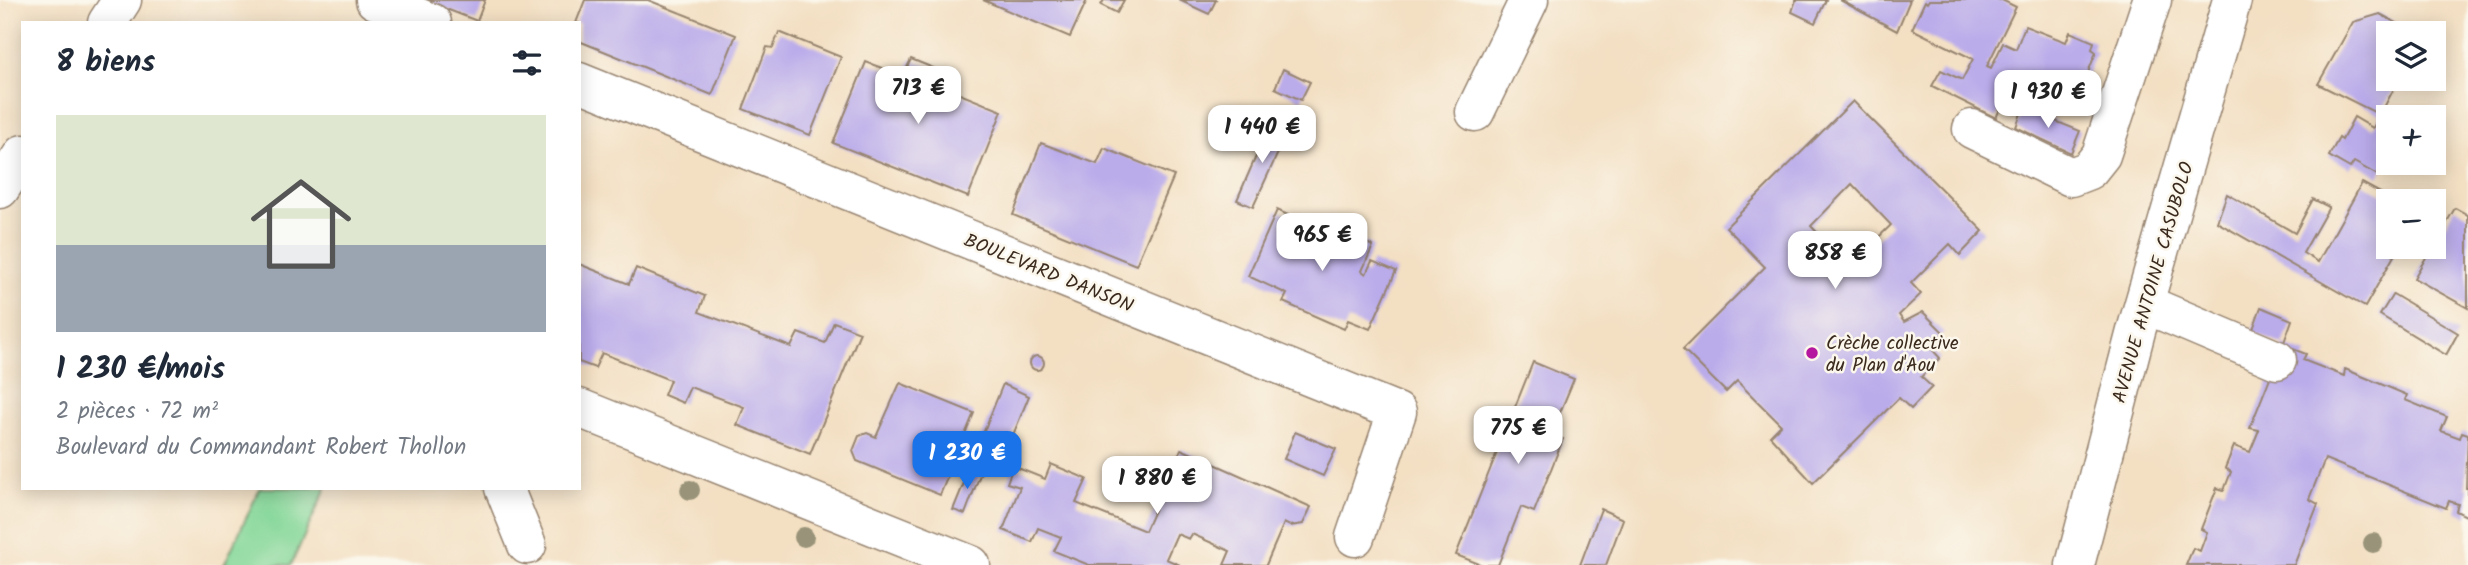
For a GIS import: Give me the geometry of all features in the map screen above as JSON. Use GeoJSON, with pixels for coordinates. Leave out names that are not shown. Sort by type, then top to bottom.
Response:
{"type":"FeatureCollection","features":[{"type":"Feature","properties":{"kind":"street"},"geometry":{"type":"LineString","coordinates":[[108,21],[122,0]]}},
{"type":"Feature","properties":{"kind":"street"},"geometry":{"type":"LineString","coordinates":[[375,0],[427,21]]}},
{"type":"Feature","properties":{"kind":"street"},"geometry":{"type":"LineString","coordinates":[[1475,111],[1529,0]]}},
{"type":"Feature","properties":{"kind":"street"},"geometry":{"type":"LineString","coordinates":[[1972,129],[2071,177],[2089,170],[2101,155],[2152,0]]}},
{"type":"Feature","properties":{"kind":"street","name":"AVENUE ANTOINE CASUBOLO"},"geometry":{"type":"LineString","coordinates":[[2075,565],[2145,304],[2232,0]]}},
{"type":"Feature","properties":{"kind":"street","name":"BOULEVARD DANSON"},"geometry":{"type":"LineString","coordinates":[[581,83],[1397,412],[1355,537]]}},
{"type":"Feature","properties":{"kind":"street"},"geometry":{"type":"LineString","coordinates":[[2145,304],[2277,360]]}},
{"type":"Feature","properties":{"kind":"street"},"geometry":{"type":"LineString","coordinates":[[581,409],[971,565]]}},
{"type":"Feature","properties":{"kind":"street"},"geometry":{"type":"LineString","coordinates":[[505,490],[527,545]]}},
{"type":"Feature","properties":{"kind":"green space"},"geometry":{"type":"Polygon","coordinates":[[[259,490],[325,490],[291,565],[224,565],[259,490]]]}},
{"type":"Feature","properties":{"kind":"building"},"geometry":{"type":"Polygon","coordinates":[[[423,0],[485,0],[477,21],[423,0]]]}},
{"type":"Feature","properties":{"kind":"building"},"geometry":{"type":"Polygon","coordinates":[[[585,0],[648,0],[736,35],[712,95],[581,42],[581,21],[577,21],[585,0]]]}},
{"type":"Feature","properties":{"kind":"building"},"geometry":{"type":"Polygon","coordinates":[[[983,0],[1087,0],[1070,37],[983,0]]]}},
{"type":"Feature","properties":{"kind":"building"},"geometry":{"type":"Polygon","coordinates":[[[1104,0],[1124,0],[1117,13],[1101,5],[1104,0]]]}},
{"type":"Feature","properties":{"kind":"building"},"geometry":{"type":"Polygon","coordinates":[[[1179,0],[1216,0],[1209,14],[1179,0]]]}},
{"type":"Feature","properties":{"kind":"building"},"geometry":{"type":"Polygon","coordinates":[[[1796,0],[1826,0],[1815,23],[1792,12],[1796,0]]]}},
{"type":"Feature","properties":{"kind":"building"},"geometry":{"type":"Polygon","coordinates":[[[1840,0],[1910,0],[1897,31],[1840,0]]]}},
{"type":"Feature","properties":{"kind":"building"},"geometry":{"type":"Polygon","coordinates":[[[1929,0],[2002,0],[2016,7],[1987,66],[1991,68],[2003,43],[2016,49],[2025,26],[2066,42],[2070,32],[2094,42],[2092,49],[2096,52],[2082,88],[2077,86],[2066,112],[2009,89],[1996,118],[1932,86],[1941,70],[1962,80],[1973,59],[1912,29],[1925,1],[1927,3],[1929,0]]]}},
{"type":"Feature","properties":{"kind":"building"},"geometry":{"type":"Polygon","coordinates":[[[2380,14],[2393,21],[2376,21],[2376,91],[2393,91],[2385,105],[2376,105],[2376,113],[2318,84],[2353,22],[2380,14]]]}},
{"type":"Feature","properties":{"kind":"building"},"geometry":{"type":"Polygon","coordinates":[[[779,32],[841,57],[810,135],[743,109],[767,47],[773,48],[779,32]]]}},
{"type":"Feature","properties":{"kind":"building"},"geometry":{"type":"Polygon","coordinates":[[[911,59],[941,71],[935,84],[1002,111],[968,197],[833,143],[866,62],[903,76],[911,59]]]}},
{"type":"Feature","properties":{"kind":"building"},"geometry":{"type":"Polygon","coordinates":[[[1283,69],[1310,82],[1301,100],[1275,88],[1283,69]]]}},
{"type":"Feature","properties":{"kind":"building"},"geometry":{"type":"Polygon","coordinates":[[[1853,101],[1983,231],[1960,255],[1950,244],[1911,283],[1921,294],[1899,315],[1904,322],[1923,312],[1944,333],[1929,346],[1940,358],[1921,377],[1932,387],[1911,409],[1899,398],[1813,483],[1770,436],[1781,425],[1737,381],[1726,392],[1683,349],[1765,267],[1726,227],[1853,101]],[[1852,184],[1811,226],[1849,266],[1891,225],[1852,184]]]}},
{"type":"Feature","properties":{"kind":"building"},"geometry":{"type":"Polygon","coordinates":[[[2023,108],[2080,131],[2071,153],[2016,127],[2023,108]]]}},
{"type":"Feature","properties":{"kind":"building"},"geometry":{"type":"Polygon","coordinates":[[[2354,117],[2373,128],[2376,122],[2376,174],[2354,162],[2350,168],[2329,156],[2339,138],[2342,140],[2354,117]]]}},
{"type":"Feature","properties":{"kind":"building"},"geometry":{"type":"Polygon","coordinates":[[[1270,124],[1288,131],[1253,207],[1237,200],[1270,124]]]}},
{"type":"Feature","properties":{"kind":"building"},"geometry":{"type":"Polygon","coordinates":[[[1041,143],[1097,164],[1104,148],[1174,176],[1136,265],[1013,215],[1041,143]]]}},
{"type":"Feature","properties":{"kind":"building"},"geometry":{"type":"Polygon","coordinates":[[[2362,183],[2376,191],[2376,259],[2392,259],[2365,307],[2217,222],[2227,194],[2295,233],[2313,199],[2329,207],[2303,253],[2318,262],[2362,183]]]}},
{"type":"Feature","properties":{"kind":"building"},"geometry":{"type":"Polygon","coordinates":[[[2455,208],[2468,215],[2468,308],[2414,278],[2425,259],[2446,259],[2446,223],[2455,208]]]}},
{"type":"Feature","properties":{"kind":"building"},"geometry":{"type":"Polygon","coordinates":[[[1277,210],[1318,229],[1310,247],[1323,254],[1335,228],[1373,246],[1362,271],[1366,274],[1372,261],[1396,271],[1370,329],[1348,320],[1344,329],[1283,302],[1287,294],[1248,276],[1277,210]]]}},
{"type":"Feature","properties":{"kind":"building"},"geometry":{"type":"Polygon","coordinates":[[[581,265],[629,284],[636,268],[705,296],[699,312],[791,347],[798,333],[825,343],[834,322],[860,332],[810,454],[737,425],[744,407],[690,387],[683,403],[664,395],[670,380],[602,353],[595,368],[581,363],[581,265]]]}},
{"type":"Feature","properties":{"kind":"building"},"geometry":{"type":"Polygon","coordinates":[[[2393,294],[2458,333],[2446,355],[2380,315],[2393,294]]]}},
{"type":"Feature","properties":{"kind":"building"},"geometry":{"type":"Polygon","coordinates":[[[2261,307],[2292,320],[2283,345],[2252,332],[2261,307]]]}},
{"type":"Feature","properties":{"kind":"building"},"geometry":{"type":"Polygon","coordinates":[[[2283,345],[2306,354],[2303,360],[2344,376],[2345,369],[2407,395],[2405,400],[2447,417],[2441,431],[2460,438],[2462,432],[2468,434],[2468,517],[2456,511],[2458,504],[2449,501],[2446,508],[2325,459],[2309,499],[2318,504],[2294,565],[2186,565],[2193,548],[2200,551],[2207,532],[2201,529],[2217,488],[2224,490],[2231,472],[2225,468],[2234,446],[2250,452],[2259,430],[2250,428],[2283,345]]]}},
{"type":"Feature","properties":{"kind":"building"},"geometry":{"type":"Polygon","coordinates":[[[1034,356],[1040,356],[1044,363],[1040,370],[1034,370],[1030,366],[1030,360],[1034,356]]]}},
{"type":"Feature","properties":{"kind":"building"},"geometry":{"type":"Polygon","coordinates":[[[1533,362],[1574,379],[1551,434],[1563,439],[1534,512],[1521,507],[1498,565],[1482,565],[1456,555],[1533,362]]]}},
{"type":"Feature","properties":{"kind":"building"},"geometry":{"type":"Polygon","coordinates":[[[900,383],[974,413],[940,495],[857,461],[853,451],[859,436],[867,433],[876,437],[900,383]]]}},
{"type":"Feature","properties":{"kind":"building"},"geometry":{"type":"Polygon","coordinates":[[[1003,384],[1029,396],[1004,457],[978,446],[1003,384]]]}},
{"type":"Feature","properties":{"kind":"building"},"geometry":{"type":"Polygon","coordinates":[[[1295,432],[1336,449],[1323,476],[1284,459],[1295,432]]]}},
{"type":"Feature","properties":{"kind":"building"},"geometry":{"type":"Polygon","coordinates":[[[1181,449],[1311,507],[1303,524],[1290,526],[1284,523],[1266,565],[1224,565],[1230,551],[1192,534],[1189,539],[1177,534],[1166,559],[1180,565],[1089,565],[1054,551],[1061,537],[1038,528],[1032,542],[1003,530],[1020,487],[1007,483],[1013,466],[1045,479],[1051,464],[1087,479],[1076,503],[1145,531],[1181,449]]]}},
{"type":"Feature","properties":{"kind":"building"},"geometry":{"type":"Polygon","coordinates":[[[970,468],[981,472],[965,514],[953,510],[970,468]]]}},
{"type":"Feature","properties":{"kind":"building"},"geometry":{"type":"Polygon","coordinates":[[[1601,509],[1623,519],[1606,565],[1580,565],[1601,509]]]}},
{"type":"Feature","properties":{"kind":"place","name":"Crèche collective du Plan d'Aou"},"geometry":{"type":"Point","coordinates":[1812,353]}}]}
